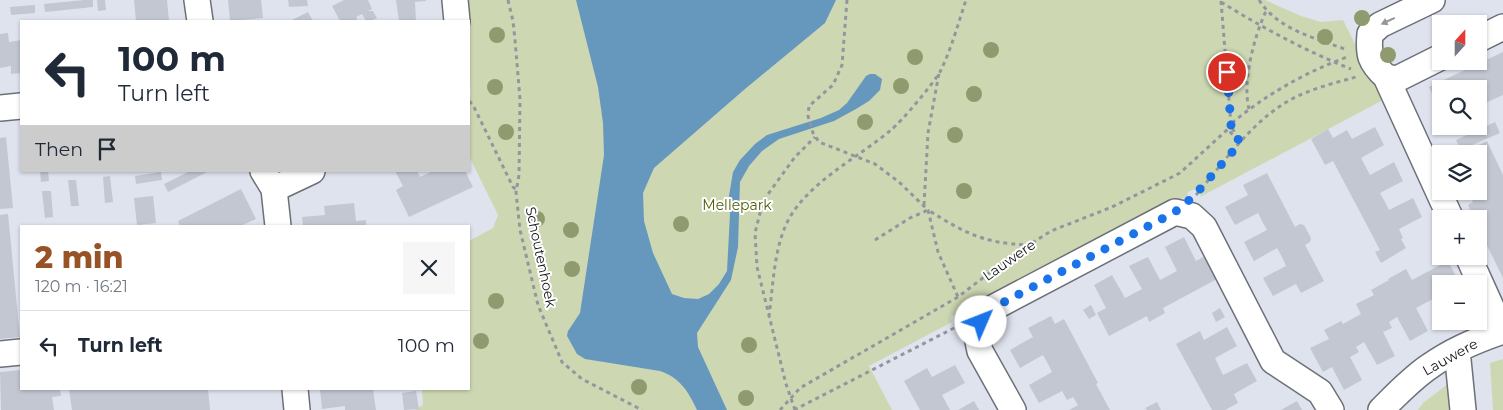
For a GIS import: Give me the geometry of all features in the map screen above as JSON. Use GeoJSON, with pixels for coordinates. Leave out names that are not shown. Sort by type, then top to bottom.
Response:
{"type":"FeatureCollection","features":[{"type":"Feature","properties":{"kind":"street"},"geometry":{"type":"LineString","coordinates":[[197,0],[200,20]]}},
{"type":"Feature","properties":{"kind":"street"},"geometry":{"type":"LineString","coordinates":[[455,0],[457,20]]}},
{"type":"Feature","properties":{"kind":"street"},"geometry":{"type":"LineString","coordinates":[[1432,0],[1380,25],[1370,34],[1362,50],[1374,66],[1386,77],[1447,210]]}},
{"type":"Feature","properties":{"kind":"street"},"geometry":{"type":"LineString","coordinates":[[1488,35],[1503,28]]}},
{"type":"Feature","properties":{"kind":"street"},"geometry":{"type":"LineString","coordinates":[[1386,77],[1396,79],[1432,62]]}},
{"type":"Feature","properties":{"kind":"street"},"geometry":{"type":"LineString","coordinates":[[0,108],[20,106]]}},
{"type":"Feature","properties":{"kind":"street"},"geometry":{"type":"LineString","coordinates":[[278,225],[269,180],[307,172]]}},
{"type":"Feature","properties":{"kind":"street"},"geometry":{"type":"LineString","coordinates":[[1013,410],[980,351],[976,332],[987,311],[1175,212],[1192,216],[1204,227],[1273,361],[1320,392],[1331,410]]}},
{"type":"Feature","properties":{"kind":"street"},"geometry":{"type":"LineString","coordinates":[[1472,265],[1502,331]]}},
{"type":"Feature","properties":{"kind":"street","name":"Lauwere"},"geometry":{"type":"LineString","coordinates":[[1381,410],[1400,390],[1430,366],[1457,350],[1502,331]]}},
{"type":"Feature","properties":{"kind":"street"},"geometry":{"type":"LineString","coordinates":[[1457,350],[1464,410]]}},
{"type":"Feature","properties":{"kind":"street"},"geometry":{"type":"LineString","coordinates":[[0,354],[20,352]]}},
{"type":"Feature","properties":{"kind":"street"},"geometry":{"type":"LineString","coordinates":[[295,390],[297,410]]}},
{"type":"Feature","properties":{"kind":"path","name":"Schoutenhoek"},"geometry":{"type":"LineString","coordinates":[[508,0],[515,40],[520,99],[519,175],[517,190],[520,230],[538,305],[562,362],[582,379],[642,410]]}},
{"type":"Feature","properties":{"kind":"path"},"geometry":{"type":"LineString","coordinates":[[847,0],[842,66],[833,85],[809,106],[808,116],[814,135],[819,142],[875,164],[928,210],[967,233],[984,240],[1004,244],[1028,245]]}},
{"type":"Feature","properties":{"kind":"path"},"geometry":{"type":"LineString","coordinates":[[924,205],[928,133],[939,72],[966,0]]}},
{"type":"Feature","properties":{"kind":"path"},"geometry":{"type":"LineString","coordinates":[[1259,0],[1266,11],[1287,27],[1362,50]]}},
{"type":"Feature","properties":{"kind":"path"},"geometry":{"type":"LineString","coordinates":[[1221,1],[1259,25],[1318,56],[1358,72]]}},
{"type":"Feature","properties":{"kind":"path"},"geometry":{"type":"LineString","coordinates":[[1221,1],[1231,124],[1240,143]]}},
{"type":"Feature","properties":{"kind":"path"},"geometry":{"type":"LineString","coordinates":[[1249,109],[1250,65],[1259,25],[1266,11]]}},
{"type":"Feature","properties":{"kind":"path"},"geometry":{"type":"LineString","coordinates":[[1231,124],[1249,109],[1291,82],[1362,50]]}},
{"type":"Feature","properties":{"kind":"path"},"geometry":{"type":"LineString","coordinates":[[769,316],[782,233],[791,216],[802,201],[827,177],[893,129],[939,72]]}},
{"type":"Feature","properties":{"kind":"path"},"geometry":{"type":"LineString","coordinates":[[1175,212],[1194,196],[1263,119],[1292,99],[1327,85],[1358,77]]}},
{"type":"Feature","properties":{"kind":"path"},"geometry":{"type":"LineString","coordinates":[[470,102],[513,187],[517,190]]}},
{"type":"Feature","properties":{"kind":"path","name":"Lauwere"},"geometry":{"type":"LineString","coordinates":[[780,410],[800,388],[958,297],[1028,245],[1051,231],[1112,207],[1180,173],[1228,129],[1240,143]]}},
{"type":"Feature","properties":{"kind":"path"},"geometry":{"type":"LineString","coordinates":[[814,135],[795,157],[763,201],[755,233],[757,267],[794,410],[987,311]]}},
{"type":"Feature","properties":{"kind":"path"},"geometry":{"type":"LineString","coordinates":[[875,240],[910,218],[928,210]]}},
{"type":"Feature","properties":{"kind":"path"},"geometry":{"type":"LineString","coordinates":[[928,210],[938,252],[958,297]]}},
{"type":"Feature","properties":{"kind":"green space","name":"Mellepark"},"geometry":{"type":"Polygon","coordinates":[[[461,0],[1265,0],[1301,16],[1321,22],[1343,20],[1383,100],[1200,197],[1201,195],[1195,189],[1188,192],[1187,196],[951,317],[952,322],[869,366],[892,410],[415,410],[423,405],[422,390],[470,390],[470,240],[493,228],[498,215],[470,158],[471,95],[469,20],[461,0]]]}},
{"type":"Feature","properties":{"kind":"green space"},"geometry":{"type":"Polygon","coordinates":[[[1503,359],[1503,410],[1493,410],[1490,363],[1503,359]]]}},
{"type":"Feature","properties":{"kind":"green space"},"geometry":{"type":"Polygon","coordinates":[[[1453,380],[1457,410],[1418,410],[1423,403],[1453,380]]]}},
{"type":"Feature","properties":{"kind":"water"},"geometry":{"type":"Polygon","coordinates":[[[576,0],[836,0],[825,23],[654,168],[643,193],[644,221],[653,253],[672,294],[684,298],[698,299],[709,294],[719,284],[727,271],[729,196],[733,172],[740,160],[755,144],[767,135],[821,118],[839,110],[847,103],[866,76],[875,74],[882,79],[880,90],[869,101],[856,109],[834,121],[779,139],[762,151],[749,166],[740,182],[738,247],[731,280],[697,333],[698,347],[727,410],[697,410],[683,386],[673,377],[660,371],[585,359],[577,354],[567,336],[568,331],[580,313],[604,155],[603,123],[598,87],[576,0]]]}},
{"type":"Feature","properties":{"kind":"building"},"geometry":{"type":"Polygon","coordinates":[[[93,0],[93,7],[45,12],[44,4],[93,0]]]}},
{"type":"Feature","properties":{"kind":"building"},"geometry":{"type":"Polygon","coordinates":[[[97,0],[105,0],[106,10],[98,11],[97,0]]]}},
{"type":"Feature","properties":{"kind":"building"},"geometry":{"type":"Polygon","coordinates":[[[134,0],[167,0],[169,20],[136,20],[134,0]]]}},
{"type":"Feature","properties":{"kind":"building"},"geometry":{"type":"Polygon","coordinates":[[[228,0],[261,0],[263,18],[230,20],[228,0]]]}},
{"type":"Feature","properties":{"kind":"building"},"geometry":{"type":"Polygon","coordinates":[[[288,0],[307,0],[308,6],[289,7],[288,0]]]}},
{"type":"Feature","properties":{"kind":"building"},"geometry":{"type":"Polygon","coordinates":[[[344,0],[368,0],[372,9],[368,11],[373,11],[377,18],[365,20],[362,14],[356,17],[358,20],[339,20],[332,6],[344,0]]]}},
{"type":"Feature","properties":{"kind":"building"},"geometry":{"type":"Polygon","coordinates":[[[396,0],[426,0],[415,2],[416,20],[399,20],[396,0]]]}},
{"type":"Feature","properties":{"kind":"building"},"geometry":{"type":"Polygon","coordinates":[[[35,5],[35,13],[11,15],[10,7],[35,5]]]}},
{"type":"Feature","properties":{"kind":"building"},"geometry":{"type":"Polygon","coordinates":[[[308,12],[312,20],[292,20],[308,12]]]}},
{"type":"Feature","properties":{"kind":"building"},"geometry":{"type":"Polygon","coordinates":[[[8,33],[9,42],[20,40],[20,73],[11,74],[11,66],[0,68],[0,34],[8,33]]]}},
{"type":"Feature","properties":{"kind":"building"},"geometry":{"type":"Polygon","coordinates":[[[1503,52],[1503,95],[1487,102],[1487,80],[1444,80],[1465,70],[1488,70],[1488,59],[1503,52]]]}},
{"type":"Feature","properties":{"kind":"building"},"geometry":{"type":"Polygon","coordinates":[[[1495,122],[1500,133],[1472,145],[1458,145],[1456,140],[1467,135],[1487,135],[1487,126],[1495,122]]]}},
{"type":"Feature","properties":{"kind":"building"},"geometry":{"type":"Polygon","coordinates":[[[1375,127],[1384,145],[1361,158],[1370,175],[1394,162],[1403,181],[1380,193],[1389,210],[1413,198],[1422,217],[1399,229],[1403,238],[1401,239],[1406,248],[1381,263],[1375,252],[1380,250],[1333,161],[1325,165],[1311,139],[1328,129],[1333,138],[1347,130],[1352,139],[1375,127]]]}},
{"type":"Feature","properties":{"kind":"building"},"geometry":{"type":"Polygon","coordinates":[[[6,137],[13,208],[0,209],[0,138],[6,137]]]}},
{"type":"Feature","properties":{"kind":"building"},"geometry":{"type":"Polygon","coordinates":[[[1487,141],[1503,175],[1503,278],[1487,245],[1487,210],[1470,210],[1468,205],[1473,202],[1472,200],[1487,200],[1487,145],[1479,145],[1487,141]]]}},
{"type":"Feature","properties":{"kind":"building"},"geometry":{"type":"Polygon","coordinates":[[[40,172],[48,172],[49,181],[41,182],[40,172]]]}},
{"type":"Feature","properties":{"kind":"building"},"geometry":{"type":"Polygon","coordinates":[[[161,172],[162,180],[136,184],[135,176],[161,172]]]}},
{"type":"Feature","properties":{"kind":"building"},"geometry":{"type":"Polygon","coordinates":[[[188,172],[207,172],[168,192],[164,184],[188,172]]]}},
{"type":"Feature","properties":{"kind":"building"},"geometry":{"type":"Polygon","coordinates":[[[396,172],[418,172],[420,177],[431,172],[466,172],[473,187],[409,217],[396,190],[403,186],[396,172]]]}},
{"type":"Feature","properties":{"kind":"building"},"geometry":{"type":"Polygon","coordinates":[[[1267,173],[1295,227],[1300,224],[1304,225],[1311,238],[1310,242],[1305,245],[1324,281],[1301,293],[1296,284],[1273,296],[1263,278],[1286,266],[1282,257],[1277,248],[1254,261],[1244,242],[1267,230],[1258,213],[1235,225],[1225,207],[1248,195],[1243,185],[1267,173]]]}},
{"type":"Feature","properties":{"kind":"building"},"geometry":{"type":"Polygon","coordinates":[[[110,176],[113,202],[105,203],[103,177],[110,176]]]}},
{"type":"Feature","properties":{"kind":"building"},"geometry":{"type":"Polygon","coordinates":[[[68,180],[76,180],[79,206],[71,206],[68,180]]]}},
{"type":"Feature","properties":{"kind":"building"},"geometry":{"type":"Polygon","coordinates":[[[241,189],[256,219],[242,225],[180,225],[178,221],[241,189]]]}},
{"type":"Feature","properties":{"kind":"building"},"geometry":{"type":"Polygon","coordinates":[[[42,191],[51,191],[53,217],[45,218],[42,191]]]}},
{"type":"Feature","properties":{"kind":"building"},"geometry":{"type":"Polygon","coordinates":[[[153,196],[156,223],[137,225],[134,198],[153,196]]]}},
{"type":"Feature","properties":{"kind":"building"},"geometry":{"type":"Polygon","coordinates":[[[354,203],[356,221],[366,220],[366,225],[303,225],[302,217],[325,215],[324,206],[354,203]]]}},
{"type":"Feature","properties":{"kind":"building"},"geometry":{"type":"Polygon","coordinates":[[[8,214],[20,337],[0,339],[0,215],[8,214]]]}},
{"type":"Feature","properties":{"kind":"building"},"geometry":{"type":"Polygon","coordinates":[[[1184,237],[1196,261],[1205,256],[1217,279],[1163,308],[1165,313],[1149,322],[1147,316],[1109,336],[1097,313],[1106,308],[1094,285],[1112,275],[1125,298],[1142,289],[1129,266],[1148,257],[1160,280],[1177,271],[1165,247],[1184,237]]]}},
{"type":"Feature","properties":{"kind":"building"},"geometry":{"type":"Polygon","coordinates":[[[1440,265],[1450,265],[1455,275],[1432,275],[1432,300],[1416,308],[1428,331],[1410,341],[1397,317],[1389,322],[1392,328],[1383,332],[1395,356],[1377,365],[1364,342],[1356,347],[1359,352],[1350,357],[1362,380],[1344,390],[1332,367],[1323,372],[1310,348],[1329,339],[1324,330],[1341,321],[1343,324],[1361,314],[1356,304],[1374,295],[1371,290],[1406,269],[1412,280],[1440,265]]]}},
{"type":"Feature","properties":{"kind":"building"},"geometry":{"type":"Polygon","coordinates":[[[1091,305],[1096,315],[1089,319],[1083,310],[1091,305]]]}},
{"type":"Feature","properties":{"kind":"building"},"geometry":{"type":"Polygon","coordinates":[[[1220,308],[1225,317],[1216,322],[1212,313],[1220,308]]]}},
{"type":"Feature","properties":{"kind":"building"},"geometry":{"type":"Polygon","coordinates":[[[1051,316],[1055,324],[1064,319],[1110,410],[1069,410],[1078,405],[1073,397],[1067,400],[1062,391],[1039,403],[1029,385],[1052,372],[1048,364],[1043,355],[1020,368],[1010,350],[1033,337],[1028,328],[1051,316]]]}},
{"type":"Feature","properties":{"kind":"building"},"geometry":{"type":"Polygon","coordinates":[[[1227,327],[1237,346],[1215,358],[1223,375],[1247,363],[1257,381],[1234,394],[1238,403],[1225,410],[1212,410],[1176,344],[1200,331],[1204,340],[1227,327]]]}},
{"type":"Feature","properties":{"kind":"building"},"geometry":{"type":"Polygon","coordinates":[[[955,365],[965,383],[942,395],[950,410],[920,410],[904,381],[927,368],[932,377],[955,365]]]}},
{"type":"Feature","properties":{"kind":"building"},"geometry":{"type":"Polygon","coordinates":[[[20,370],[20,390],[60,390],[61,396],[52,397],[54,410],[1,410],[0,372],[20,370]]]}},
{"type":"Feature","properties":{"kind":"building"},"geometry":{"type":"Polygon","coordinates":[[[69,390],[208,390],[210,410],[72,410],[69,390]]]}},
{"type":"Feature","properties":{"kind":"building"},"geometry":{"type":"Polygon","coordinates":[[[320,390],[373,390],[376,410],[345,410],[345,406],[322,409],[320,390]]]}},
{"type":"Feature","properties":{"kind":"building"},"geometry":{"type":"Polygon","coordinates":[[[416,391],[419,409],[404,410],[402,393],[416,391]]]}},
{"type":"Feature","properties":{"kind":"building"},"geometry":{"type":"Polygon","coordinates":[[[974,401],[979,410],[958,410],[974,401]]]}},
{"type":"Feature","properties":{"kind":"building"},"geometry":{"type":"Polygon","coordinates":[[[1297,401],[1302,410],[1281,410],[1297,401]]]}},
{"type":"Feature","properties":{"kind":"building"},"geometry":{"type":"Polygon","coordinates":[[[1157,402],[1161,410],[1147,410],[1145,408],[1157,402]]]}},
{"type":"Feature","properties":{"kind":"route"},"geometry":{"type":"LineString","coordinates":[[981,322],[987,311],[1175,212],[1194,196],[1240,143],[1231,125],[1227,72]]}}]}
